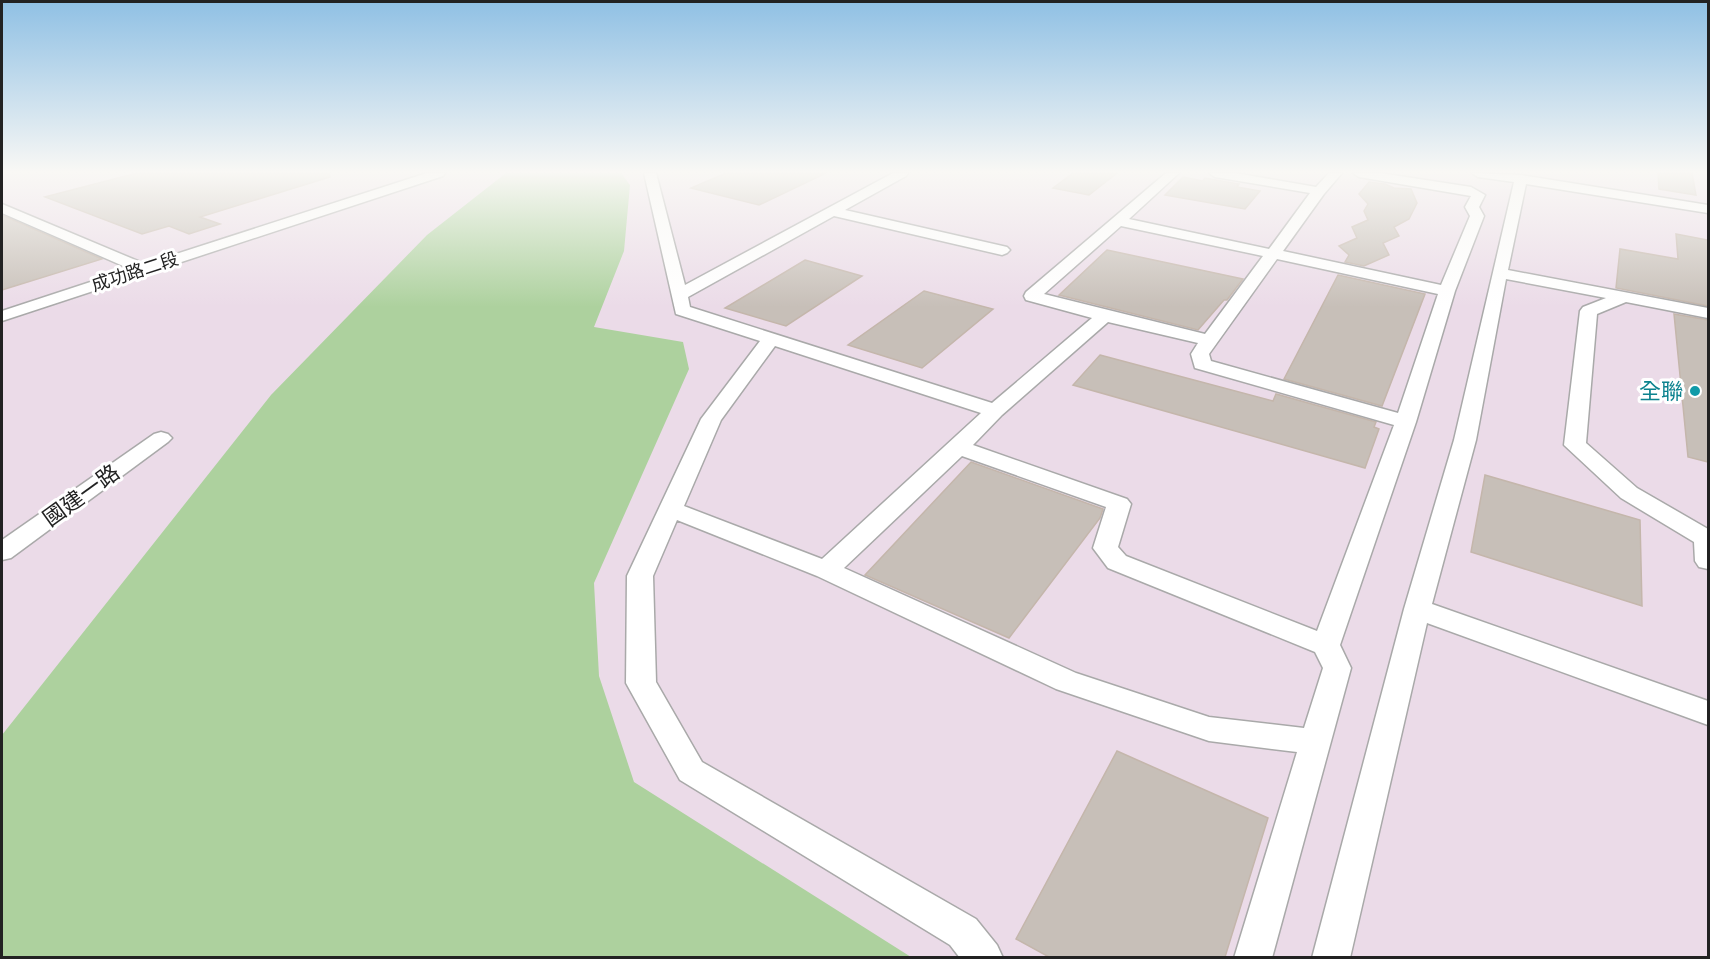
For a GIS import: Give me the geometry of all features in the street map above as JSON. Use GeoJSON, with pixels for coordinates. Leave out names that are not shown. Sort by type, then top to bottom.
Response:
{"type":"FeatureCollection","features":[{"type":"Feature","properties":{"kind":"street"},"geometry":{"type":"LineString","coordinates":[[24,218],[137,267]]}},
{"type":"Feature","properties":{"kind":"street","name":"成功路二段"},"geometry":{"type":"LineString","coordinates":[[2,316],[283,218]]}},
{"type":"Feature","properties":{"kind":"street","name":"成功路二段"},"geometry":{"type":"LineString","coordinates":[[2,306],[295,218]]}},
{"type":"Feature","properties":{"kind":"street"},"geometry":{"type":"LineString","coordinates":[[661,218],[682,310],[995,411]]}},
{"type":"Feature","properties":{"kind":"street"},"geometry":{"type":"LineString","coordinates":[[679,295],[820,218]]}},
{"type":"Feature","properties":{"kind":"street"},"geometry":{"type":"LineString","coordinates":[[861,218],[1002,250]]}},
{"type":"Feature","properties":{"kind":"street"},"geometry":{"type":"LineString","coordinates":[[1123,218],[1032,296],[1212,341]]}},
{"type":"Feature","properties":{"kind":"street"},"geometry":{"type":"LineString","coordinates":[[1299,218],[1212,341],[1200,354],[1202,364],[1406,422]]}},
{"type":"Feature","properties":{"kind":"street"},"geometry":{"type":"LineString","coordinates":[[1326,645],[1406,422],[1447,291],[1476,218]]}},
{"type":"Feature","properties":{"kind":"street"},"geometry":{"type":"LineString","coordinates":[[1331,957],[1417,609],[1465,440],[1508,218]]}},
{"type":"Feature","properties":{"kind":"street"},"geometry":{"type":"LineString","coordinates":[[1119,221],[1447,291]]}},
{"type":"Feature","properties":{"kind":"street"},"geometry":{"type":"LineString","coordinates":[[1499,273],[1708,313]]}},
{"type":"Feature","properties":{"kind":"street"},"geometry":{"type":"LineString","coordinates":[[1624,297],[1589,312],[1575,445],[1629,493],[1706,538],[1708,561]]}},
{"type":"Feature","properties":{"kind":"street"},"geometry":{"type":"LineString","coordinates":[[826,570],[995,411],[1105,316]]}},
{"type":"Feature","properties":{"kind":"street"},"geometry":{"type":"LineString","coordinates":[[771,339],[711,419],[640,576],[640,683],[691,771],[963,932],[984,957]]}},
{"type":"Feature","properties":{"kind":"street","name":"國建一路"},"geometry":{"type":"LineString","coordinates":[[2,552],[160,438]]}},
{"type":"Feature","properties":{"kind":"street"},"geometry":{"type":"LineString","coordinates":[[959,447],[1119,504],[1105,548],[1117,562],[1326,645],[1337,668],[1253,957]]}},
{"type":"Feature","properties":{"kind":"street"},"geometry":{"type":"LineString","coordinates":[[671,509],[826,570],[1066,681],[1209,729],[1317,742]]}},
{"type":"Feature","properties":{"kind":"street"},"geometry":{"type":"LineString","coordinates":[[1417,609],[1708,713]]}},
{"type":"Feature","properties":{"kind":"shaded area"},"geometry":{"type":"Polygon","coordinates":[[[2,218],[1708,218],[1708,957],[2,957],[2,218]]]}},
{"type":"Feature","properties":{"kind":"green space"},"geometry":{"type":"Polygon","coordinates":[[[449,218],[627,218],[624,251],[594,327],[683,342],[689,369],[594,583],[599,676],[634,782],[911,957],[2,957],[2,735],[271,395],[427,235],[449,218]]]}},
{"type":"Feature","properties":{"kind":"building"},"geometry":{"type":"Polygon","coordinates":[[[2,218],[8,218],[102,259],[2,290],[2,218]]]}},
{"type":"Feature","properties":{"kind":"building"},"geometry":{"type":"Polygon","coordinates":[[[99,218],[202,218],[220,224],[189,234],[169,226],[142,234],[99,218]]]}},
{"type":"Feature","properties":{"kind":"building"},"geometry":{"type":"Polygon","coordinates":[[[1367,218],[1410,218],[1394,227],[1399,236],[1383,243],[1389,255],[1364,266],[1345,262],[1349,255],[1339,246],[1357,238],[1352,227],[1368,220],[1367,218]]]}},
{"type":"Feature","properties":{"kind":"building"},"geometry":{"type":"Polygon","coordinates":[[[1676,234],[1708,240],[1708,306],[1616,288],[1620,249],[1678,259],[1676,234]]]}},
{"type":"Feature","properties":{"kind":"building"},"geometry":{"type":"Polygon","coordinates":[[[1107,250],[1243,279],[1227,300],[1224,300],[1198,330],[1059,295],[1107,250]]]}},
{"type":"Feature","properties":{"kind":"building"},"geometry":{"type":"Polygon","coordinates":[[[805,260],[862,276],[786,326],[725,308],[805,260]]]}},
{"type":"Feature","properties":{"kind":"building"},"geometry":{"type":"Polygon","coordinates":[[[1338,275],[1425,294],[1382,406],[1284,379],[1338,275]]]}},
{"type":"Feature","properties":{"kind":"building"},"geometry":{"type":"Polygon","coordinates":[[[924,291],[993,309],[922,368],[848,345],[924,291]]]}},
{"type":"Feature","properties":{"kind":"building","name":"全聯"},"geometry":{"type":"Polygon","coordinates":[[[1674,314],[1708,320],[1708,462],[1688,457],[1674,314]]]}},
{"type":"Feature","properties":{"kind":"building"},"geometry":{"type":"Polygon","coordinates":[[[1100,355],[1273,401],[1276,394],[1376,422],[1374,427],[1379,429],[1365,468],[1073,385],[1100,355]]]}},
{"type":"Feature","properties":{"kind":"building"},"geometry":{"type":"Polygon","coordinates":[[[971,462],[1103,509],[1100,518],[1009,638],[865,575],[971,462]]]}},
{"type":"Feature","properties":{"kind":"building"},"geometry":{"type":"Polygon","coordinates":[[[1485,475],[1640,520],[1642,606],[1471,552],[1485,475]]]}},
{"type":"Feature","properties":{"kind":"building"},"geometry":{"type":"Polygon","coordinates":[[[1117,751],[1268,818],[1225,957],[1049,957],[1016,939],[1117,751]]]}},
{"type":"Feature","properties":{"kind":"place","name":"全聯"},"geometry":{"type":"Point","coordinates":[1695,391]}}]}
